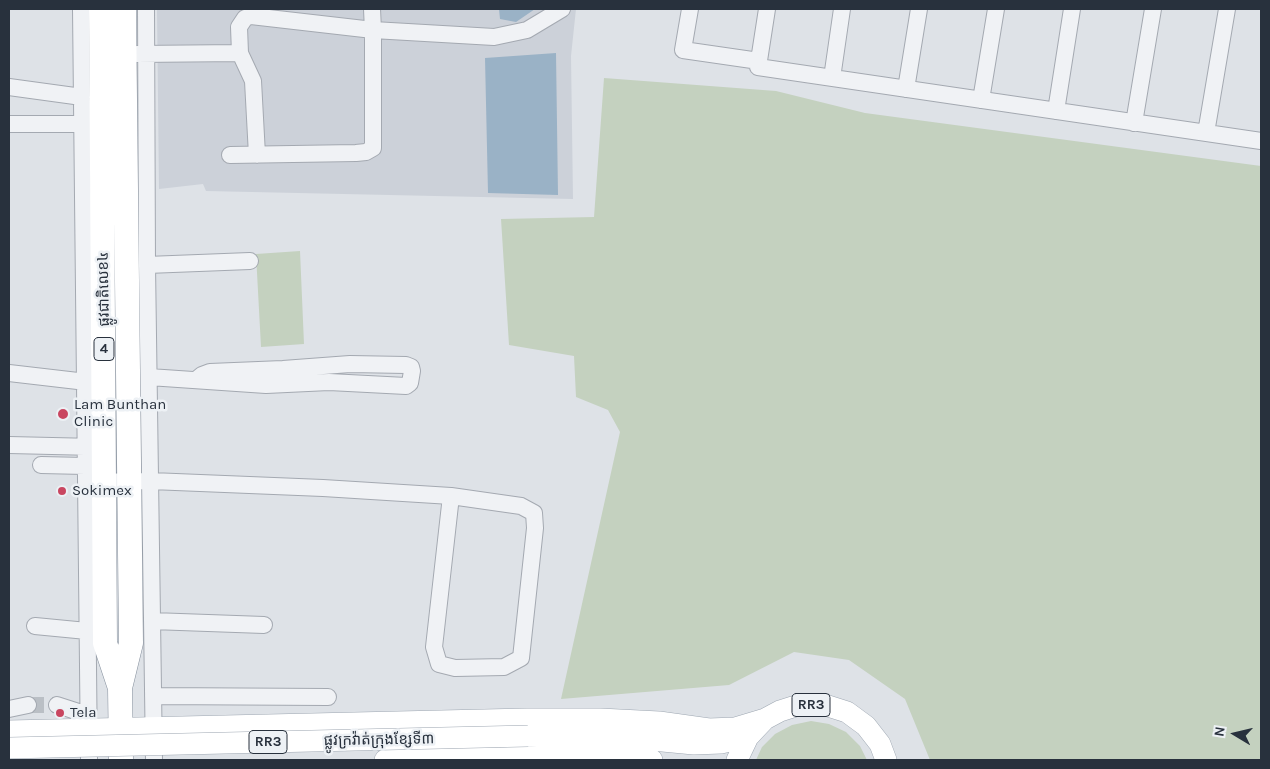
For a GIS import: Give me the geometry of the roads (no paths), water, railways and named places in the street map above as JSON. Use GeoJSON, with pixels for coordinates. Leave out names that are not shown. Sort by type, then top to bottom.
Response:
{"type":"FeatureCollection","features":[{"type":"Feature","properties":{"kind":"highway","name":"ផ្លូវជាតិលេខ៤"},"geometry":{"type":"LineString","coordinates":[[101,9],[94,383],[95,447],[92,476],[105,643],[120,688]]}},
{"type":"Feature","properties":{"kind":"highway","name":"ផ្លូវជាតិលេខ៤"},"geometry":{"type":"LineString","coordinates":[[120,760],[120,688],[131,643],[140,481],[136,54],[124,9]]}},
{"type":"Feature","properties":{"kind":"main road","name":"RR3"},"geometry":{"type":"LineString","coordinates":[[737,760],[748,737],[765,719],[780,710],[802,704],[825,705],[847,712],[866,726],[880,744],[886,760]]}},
{"type":"Feature","properties":{"kind":"main road"},"geometry":{"type":"LineString","coordinates":[[9,731],[88,722],[120,728],[152,728],[600,719],[659,722],[709,729],[735,728],[765,719]]}},
{"type":"Feature","properties":{"kind":"main road","name":"ផ្លូវក្រវ៉ាត់ក្រុងខ្សែទី៣"},"geometry":{"type":"LineString","coordinates":[[385,760],[642,739],[694,744],[721,743],[748,737]]}},
{"type":"Feature","properties":{"kind":"main road","name":"ផ្លូវក្រវ៉ាត់ក្រុងខ្សែទី៣"},"geometry":{"type":"LineString","coordinates":[[9,748],[527,747],[584,756],[652,760]]}},
{"type":"Feature","properties":{"kind":"street"},"geometry":{"type":"LineString","coordinates":[[9,373],[94,383],[82,124],[81,9]]}},
{"type":"Feature","properties":{"kind":"street"},"geometry":{"type":"LineString","coordinates":[[146,9],[136,54],[240,53]]}},
{"type":"Feature","properties":{"kind":"street"},"geometry":{"type":"LineString","coordinates":[[239,9],[240,53],[253,81],[256,155]]}},
{"type":"Feature","properties":{"kind":"street"},"geometry":{"type":"LineString","coordinates":[[230,155],[366,152],[373,148],[372,9]]}},
{"type":"Feature","properties":{"kind":"street"},"geometry":{"type":"LineString","coordinates":[[239,27],[245,18],[251,16],[373,30],[494,37],[527,30],[562,9]]}},
{"type":"Feature","properties":{"kind":"street"},"geometry":{"type":"LineString","coordinates":[[690,9],[683,50],[759,61]]}},
{"type":"Feature","properties":{"kind":"street"},"geometry":{"type":"LineString","coordinates":[[767,9],[758,67],[1261,141]]}},
{"type":"Feature","properties":{"kind":"street"},"geometry":{"type":"LineString","coordinates":[[832,78],[842,9]]}},
{"type":"Feature","properties":{"kind":"street"},"geometry":{"type":"LineString","coordinates":[[906,89],[919,9]]}},
{"type":"Feature","properties":{"kind":"street"},"geometry":{"type":"LineString","coordinates":[[982,100],[996,9]]}},
{"type":"Feature","properties":{"kind":"street"},"geometry":{"type":"LineString","coordinates":[[1056,111],[1072,9]]}},
{"type":"Feature","properties":{"kind":"street"},"geometry":{"type":"LineString","coordinates":[[1134,123],[1153,9]]}},
{"type":"Feature","properties":{"kind":"street"},"geometry":{"type":"LineString","coordinates":[[1206,133],[1227,9]]}},
{"type":"Feature","properties":{"kind":"street"},"geometry":{"type":"LineString","coordinates":[[9,87],[82,97]]}},
{"type":"Feature","properties":{"kind":"street"},"geometry":{"type":"LineString","coordinates":[[9,124],[82,124]]}},
{"type":"Feature","properties":{"kind":"street"},"geometry":{"type":"LineString","coordinates":[[137,201],[147,265],[149,377],[140,481],[152,621],[152,728],[154,760]]}},
{"type":"Feature","properties":{"kind":"street"},"geometry":{"type":"LineString","coordinates":[[147,265],[250,261]]}},
{"type":"Feature","properties":{"kind":"street"},"geometry":{"type":"LineString","coordinates":[[149,377],[266,385],[329,382],[406,386],[410,383],[412,371],[411,367],[406,365],[350,364],[291,369],[210,372],[196,380]]}},
{"type":"Feature","properties":{"kind":"street"},"geometry":{"type":"LineString","coordinates":[[9,445],[22,447],[95,447]]}},
{"type":"Feature","properties":{"kind":"street"},"geometry":{"type":"LineString","coordinates":[[41,466],[92,476],[140,481],[323,488],[451,496],[521,506],[534,513],[535,528],[522,658],[504,667],[456,668],[439,664],[434,647],[451,496]]}},
{"type":"Feature","properties":{"kind":"street"},"geometry":{"type":"LineString","coordinates":[[89,760],[87,631],[92,476]]}},
{"type":"Feature","properties":{"kind":"street"},"geometry":{"type":"LineString","coordinates":[[152,621],[264,625]]}},
{"type":"Feature","properties":{"kind":"street"},"geometry":{"type":"LineString","coordinates":[[35,626],[87,631]]}},
{"type":"Feature","properties":{"kind":"street"},"geometry":{"type":"LineString","coordinates":[[153,696],[328,697]]}},
{"type":"Feature","properties":{"kind":"street"},"geometry":{"type":"LineString","coordinates":[[275,697],[275,725]]}},
{"type":"Feature","properties":{"kind":"street"},"geometry":{"type":"LineString","coordinates":[[9,709],[28,705]]}},
{"type":"Feature","properties":{"kind":"street"},"geometry":{"type":"LineString","coordinates":[[57,705],[88,722]]}},
{"type":"Feature","properties":{"kind":"water"},"geometry":{"type":"Polygon","coordinates":[[[499,9],[535,9],[516,22],[500,19],[499,9]]]}},
{"type":"Feature","properties":{"kind":"water"},"geometry":{"type":"Polygon","coordinates":[[[556,53],[558,195],[488,193],[485,58],[556,53]]]}},
{"type":"Feature","properties":{"kind":"tunnel"},"geometry":{"type":"LineString","coordinates":[[28,705],[57,705]]}},
{"type":"Feature","properties":{"kind":"place","name":"Lam Bunthan Clinic"},"geometry":{"type":"Point","coordinates":[63,414]}},
{"type":"Feature","properties":{"kind":"place","name":"Sokimex"},"geometry":{"type":"Point","coordinates":[62,491]}},
{"type":"Feature","properties":{"kind":"place","name":"Tela"},"geometry":{"type":"Point","coordinates":[60,713]}}]}
